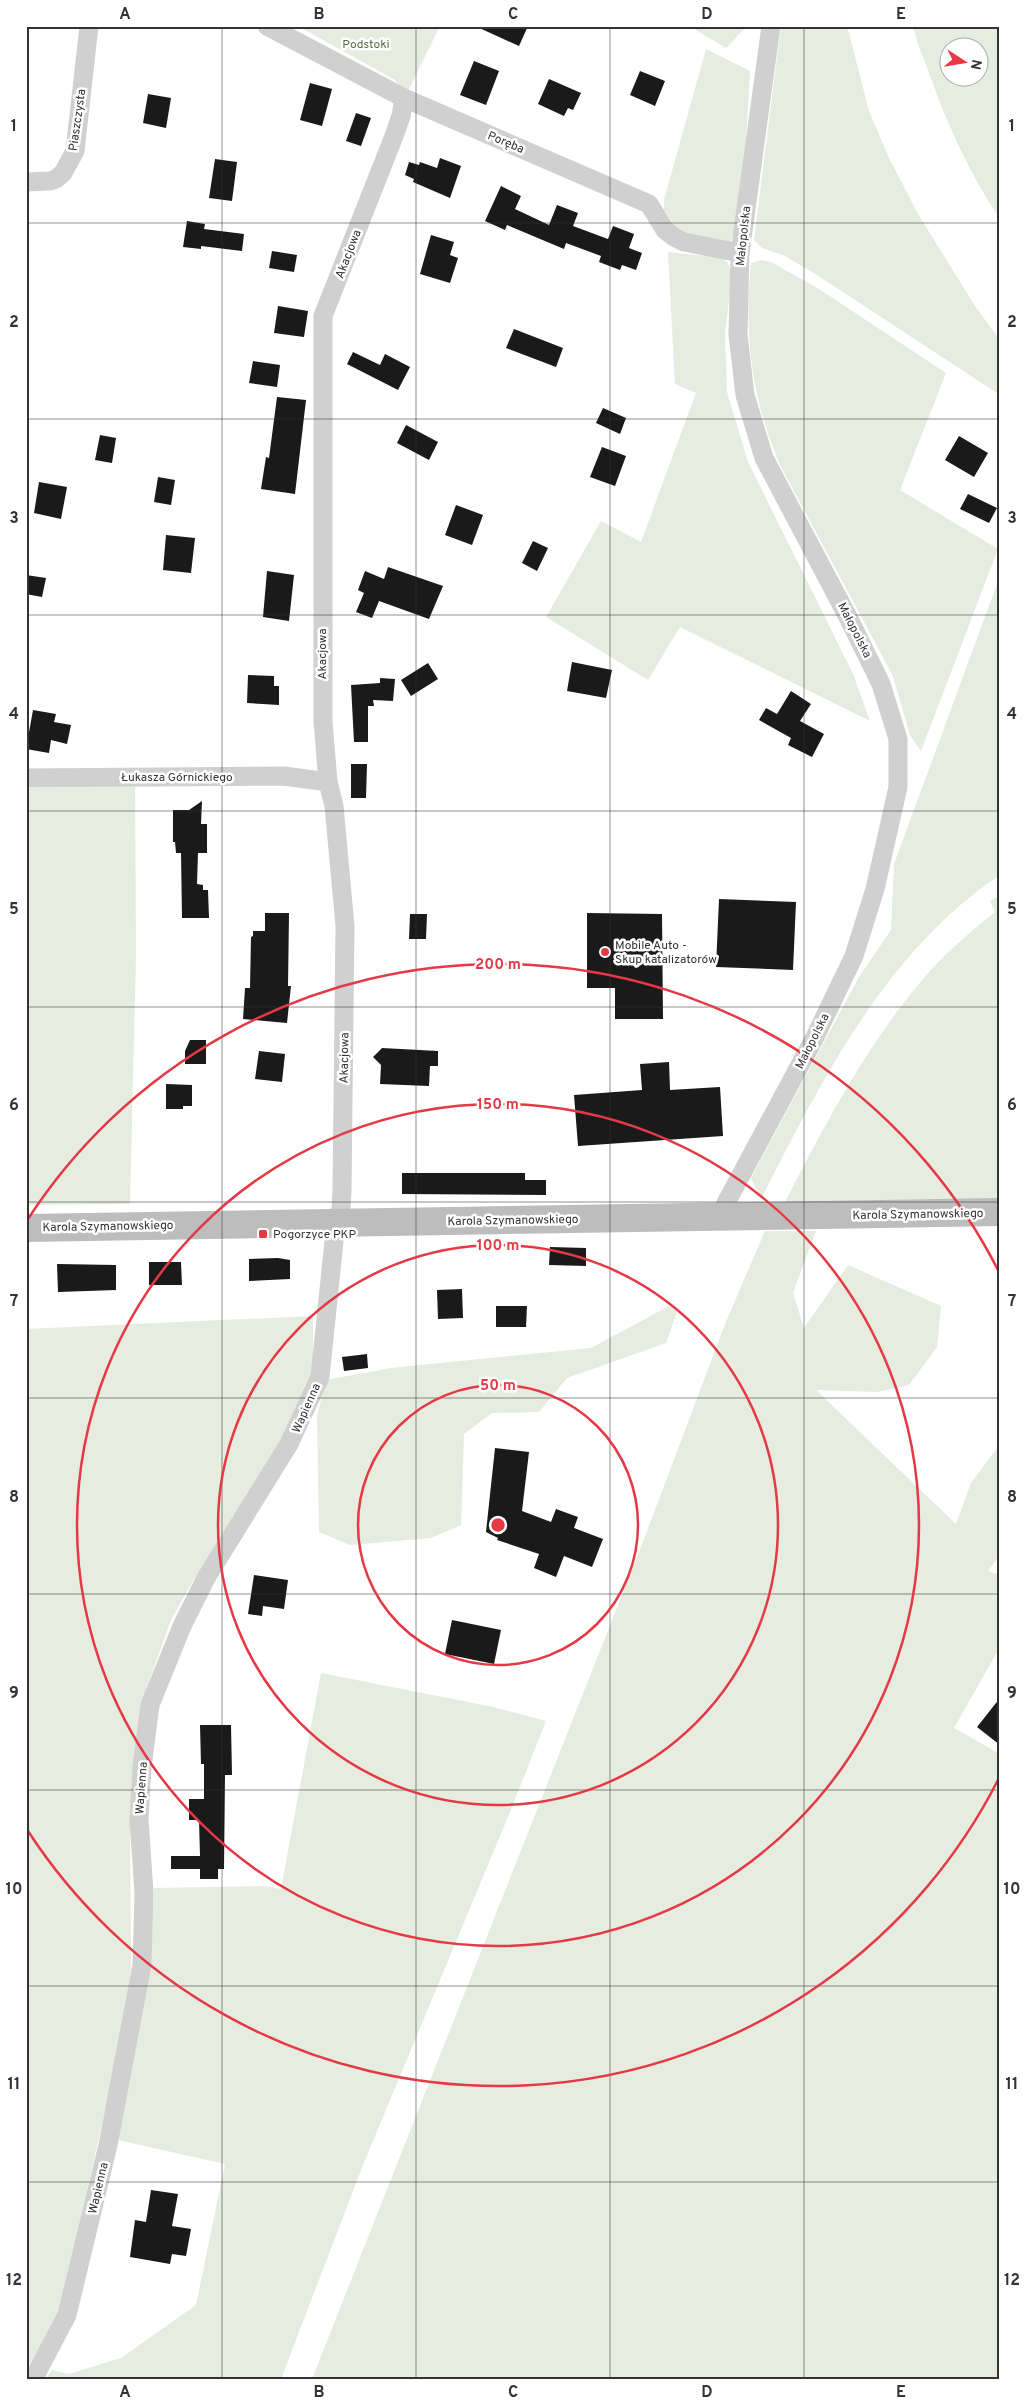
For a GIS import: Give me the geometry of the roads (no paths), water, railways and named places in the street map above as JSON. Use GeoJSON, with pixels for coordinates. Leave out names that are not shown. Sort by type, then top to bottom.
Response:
{"type":"FeatureCollection","features":[{"type":"Feature","properties":{"kind":"street","name":"Piaszczysta"},"geometry":{"type":"LineString","coordinates":[[26,182],[56,179],[63,174],[75,151],[89,26]]}},
{"type":"Feature","properties":{"kind":"street","name":"Poręba"},"geometry":{"type":"LineString","coordinates":[[267,26],[404,98],[649,204],[665,230],[684,242],[740,253]]}},
{"type":"Feature","properties":{"kind":"street","name":"Małopolska"},"geometry":{"type":"LineString","coordinates":[[726,1216],[726,1203],[814,1039],[854,956],[875,888],[898,787],[898,739],[881,684],[764,458],[745,395],[738,335],[740,253],[771,26]]}},
{"type":"Feature","properties":{"kind":"street","name":"Akacjowa"},"geometry":{"type":"LineString","coordinates":[[336,1222],[341,1210],[342,1190],[345,926],[334,806],[328,782],[322,721],[323,316],[394,136],[401,116],[404,98]]}},
{"type":"Feature","properties":{"kind":"street","name":"Łukasza Górnickiego"},"geometry":{"type":"LineString","coordinates":[[26,778],[284,776],[328,782]]}},
{"type":"Feature","properties":{"kind":"street","name":"Karola Szymanowskiego"},"geometry":{"type":"LineString","coordinates":[[26,1228],[1000,1212]]}},
{"type":"Feature","properties":{"kind":"street","name":"Wapienna"},"geometry":{"type":"LineString","coordinates":[[31,2379],[37,2372],[67,2315],[108,2145],[127,2050],[142,1965],[144,1893],[139,1820],[142,1767],[150,1705],[182,1626],[206,1578],[289,1444],[320,1377],[336,1222]]}},
{"type":"Feature","properties":{"kind":"place","name":"Mobile Auto - Skup katalizatorów"},"geometry":{"type":"Point","coordinates":[605,952]}},
{"type":"Feature","properties":{"kind":"place","name":"Pogorzyce PKP"},"geometry":{"type":"Point","coordinates":[263,1234]}},
{"type":"Feature","properties":{"kind":"park label","name":"Podstoki"},"geometry":{"type":"Point","coordinates":[366,44]}}]}
